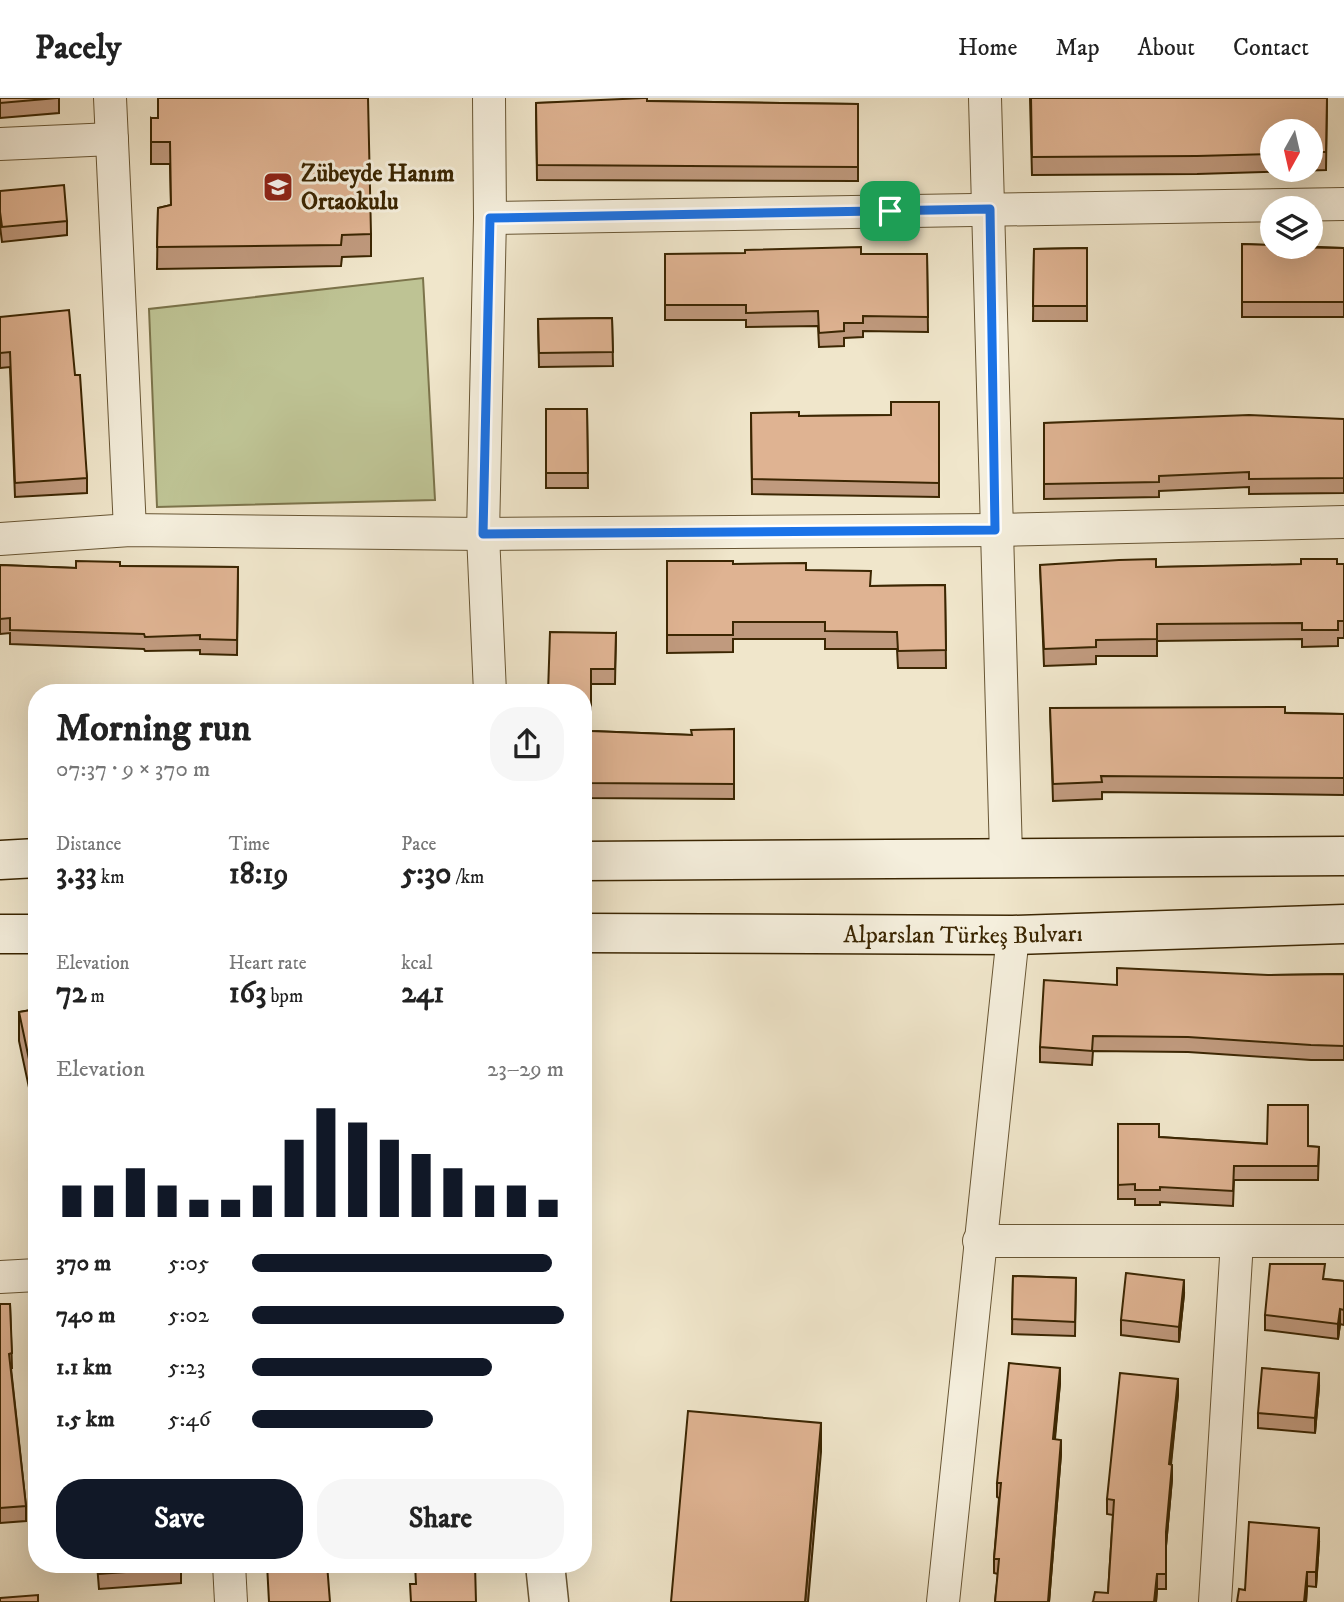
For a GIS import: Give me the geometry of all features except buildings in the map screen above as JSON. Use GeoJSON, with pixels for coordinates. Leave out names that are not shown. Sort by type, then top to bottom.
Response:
{"type":"FeatureCollection","features":[{"type":"Feature","properties":{"kind":"main road"},"geometry":{"type":"LineString","coordinates":[[592,861],[1006,856],[1344,856]]}},
{"type":"Feature","properties":{"kind":"main road"},"geometry":{"type":"LineString","coordinates":[[0,860],[28,858]]}},
{"type":"Feature","properties":{"kind":"main road","name":"Alparslan Türkeş Bulvarı"},"geometry":{"type":"LineString","coordinates":[[592,933],[1013,935],[1344,924]]}},
{"type":"Feature","properties":{"kind":"main road"},"geometry":{"type":"LineString","coordinates":[[0,934],[28,934]]}},
{"type":"Feature","properties":{"kind":"street"},"geometry":{"type":"LineString","coordinates":[[110,98],[130,530]]}},
{"type":"Feature","properties":{"kind":"street"},"geometry":{"type":"LineString","coordinates":[[489,98],[490,218],[483,534],[490,684]]}},
{"type":"Feature","properties":{"kind":"street"},"geometry":{"type":"LineString","coordinates":[[985,98],[1006,856]]}},
{"type":"Feature","properties":{"kind":"street"},"geometry":{"type":"LineString","coordinates":[[0,144],[112,139]]}},
{"type":"Feature","properties":{"kind":"street"},"geometry":{"type":"LineString","coordinates":[[490,218],[1344,204]]}},
{"type":"Feature","properties":{"kind":"street"},"geometry":{"type":"LineString","coordinates":[[0,539],[130,530],[483,534],[995,530],[1344,522]]}},
{"type":"Feature","properties":{"kind":"street"},"geometry":{"type":"LineString","coordinates":[[943,1602],[1013,935]]}},
{"type":"Feature","properties":{"kind":"street"},"geometry":{"type":"LineString","coordinates":[[979,1241],[1344,1241]]}},
{"type":"Feature","properties":{"kind":"street"},"geometry":{"type":"LineString","coordinates":[[1215,1602],[1237,1241]]}},
{"type":"Feature","properties":{"kind":"street"},"geometry":{"type":"LineString","coordinates":[[0,1277],[28,1275]]}},
{"type":"Feature","properties":{"kind":"street"},"geometry":{"type":"LineString","coordinates":[[229,1573],[231,1602]]}},
{"type":"Feature","properties":{"kind":"green space"},"geometry":{"type":"Polygon","coordinates":[[[423,278],[435,500],[157,507],[149,309],[423,278]]]}},
{"type":"Feature","properties":{"kind":"place","name":"Zübeyde Hanım Ortaokulu"},"geometry":{"type":"Point","coordinates":[278,187]}},
{"type":"Feature","properties":{"kind":"route"},"geometry":{"type":"LineString","coordinates":[[990,209],[995,530],[483,534],[490,218],[890,211],[990,209]]}}]}
